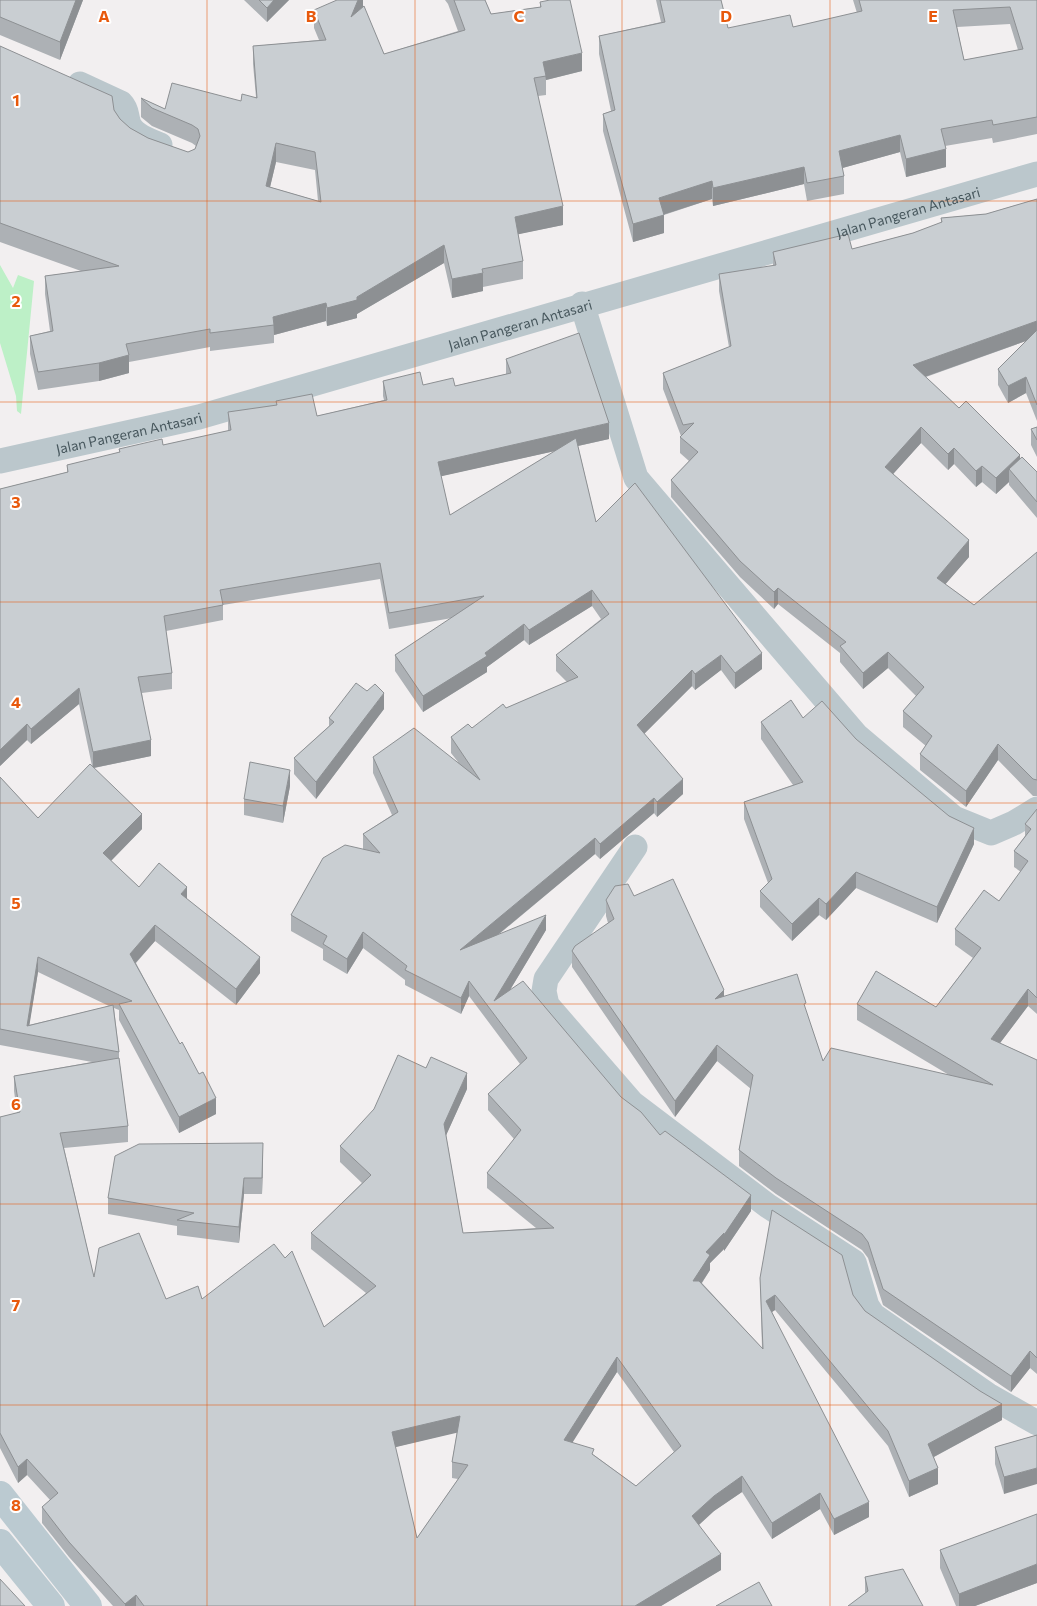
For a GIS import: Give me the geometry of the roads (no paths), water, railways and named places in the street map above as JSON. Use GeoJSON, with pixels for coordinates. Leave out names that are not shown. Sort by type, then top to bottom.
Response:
{"type":"FeatureCollection","features":[{"type":"Feature","properties":{"kind":"main road"},"geometry":{"type":"LineString","coordinates":[[0,1495],[88,1606]]}},
{"type":"Feature","properties":{"kind":"main road"},"geometry":{"type":"LineString","coordinates":[[0,1543],[51,1606]]}},
{"type":"Feature","properties":{"kind":"street"},"geometry":{"type":"LineString","coordinates":[[61,76],[121,103],[125,107],[128,124],[132,130],[143,138],[178,152]]}},
{"type":"Feature","properties":{"kind":"street","name":"Jalan Pangeran Antasari"},"geometry":{"type":"LineString","coordinates":[[0,461],[199,417],[582,304],[1037,174]]}},
{"type":"Feature","properties":{"kind":"street"},"geometry":{"type":"LineString","coordinates":[[582,304],[636,478],[856,735],[954,818],[991,833],[1014,823],[1037,809]]}},
{"type":"Feature","properties":{"kind":"street"},"geometry":{"type":"LineString","coordinates":[[635,847],[546,979],[544,991],[547,1005],[632,1103],[768,1206],[854,1262],[867,1306],[873,1316],[988,1395],[1037,1423]]}}]}
